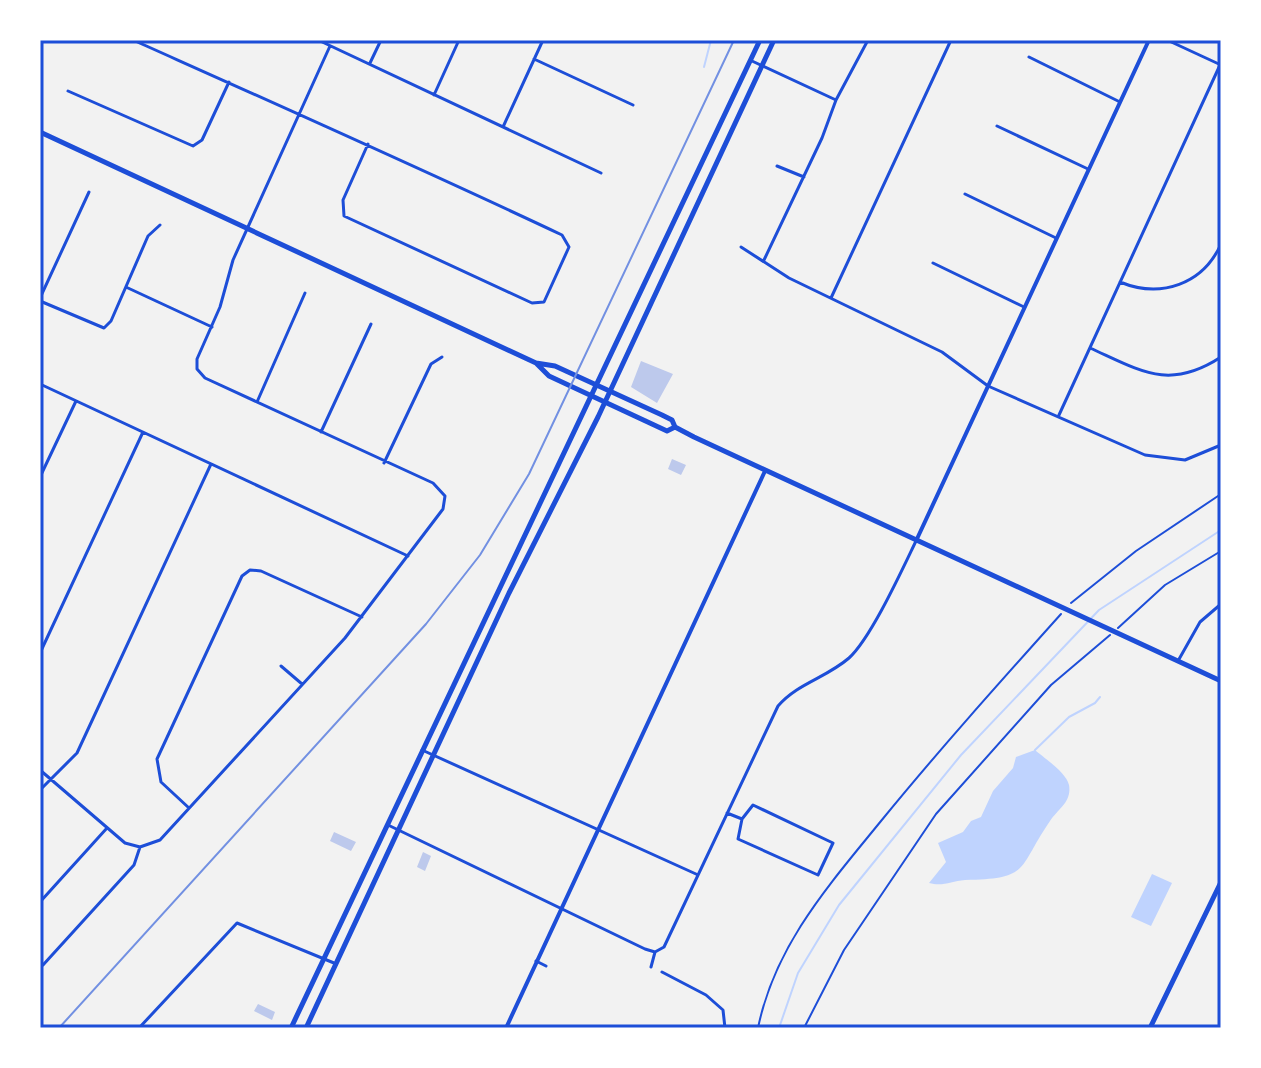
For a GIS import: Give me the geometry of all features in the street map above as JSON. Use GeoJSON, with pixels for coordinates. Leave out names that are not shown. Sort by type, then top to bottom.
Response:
{"type":"FeatureCollection","features":[{"type":"Feature","properties":{"kind":"main road"},"geometry":{"type":"LineString","coordinates":[[291,1028],[599,386],[760,40]]}},
{"type":"Feature","properties":{"kind":"main road"},"geometry":{"type":"LineString","coordinates":[[306,1028],[538,532],[610,391],[774,40]]}},
{"type":"Feature","properties":{"kind":"main road"},"geometry":{"type":"LineString","coordinates":[[40,132],[536,363],[555,366],[610,391],[672,420],[675,427],[765,471],[1221,681]]}},
{"type":"Feature","properties":{"kind":"main road"},"geometry":{"type":"LineString","coordinates":[[536,363],[549,376],[593,397],[667,431],[675,427]]}},
{"type":"Feature","properties":{"kind":"main road"},"geometry":{"type":"LineString","coordinates":[[1150,1028],[1221,882]]}},
{"type":"Feature","properties":{"kind":"street"},"geometry":{"type":"LineString","coordinates":[[133,40],[299,112],[368,144],[566,238],[567,251],[540,304],[344,216],[341,206],[368,144]]}},
{"type":"Feature","properties":{"kind":"street"},"geometry":{"type":"LineString","coordinates":[[318,40],[601,173]]}},
{"type":"Feature","properties":{"kind":"street"},"geometry":{"type":"LineString","coordinates":[[370,63],[381,40]]}},
{"type":"Feature","properties":{"kind":"street"},"geometry":{"type":"LineString","coordinates":[[434,95],[459,40]]}},
{"type":"Feature","properties":{"kind":"street"},"geometry":{"type":"LineString","coordinates":[[503,127],[543,40]]}},
{"type":"Feature","properties":{"kind":"street"},"geometry":{"type":"LineString","coordinates":[[764,260],[804,177],[836,100],[868,40]]}},
{"type":"Feature","properties":{"kind":"street"},"geometry":{"type":"LineString","coordinates":[[831,298],[951,40]]}},
{"type":"Feature","properties":{"kind":"street"},"geometry":{"type":"LineString","coordinates":[[651,967],[655,952],[664,947],[778,706],[798,687],[838,666],[858,648],[916,541],[1149,40]]}},
{"type":"Feature","properties":{"kind":"street"},"geometry":{"type":"LineString","coordinates":[[1059,415],[1220,65],[1167,40]]}},
{"type":"Feature","properties":{"kind":"street"},"geometry":{"type":"LineString","coordinates":[[40,770],[125,843],[140,847],[160,840],[362,617],[443,509],[445,499],[433,483],[205,378],[197,369],[197,359],[212,327],[247,228],[330,46]]}},
{"type":"Feature","properties":{"kind":"street"},"geometry":{"type":"LineString","coordinates":[[1029,57],[1120,102]]}},
{"type":"Feature","properties":{"kind":"street"},"geometry":{"type":"LineString","coordinates":[[534,59],[633,105]]}},
{"type":"Feature","properties":{"kind":"street"},"geometry":{"type":"LineString","coordinates":[[751,60],[836,100]]}},
{"type":"Feature","properties":{"kind":"street"},"geometry":{"type":"LineString","coordinates":[[68,91],[193,146],[202,140],[229,82]]}},
{"type":"Feature","properties":{"kind":"street"},"geometry":{"type":"LineString","coordinates":[[997,126],[1088,169]]}},
{"type":"Feature","properties":{"kind":"street"},"geometry":{"type":"LineString","coordinates":[[777,166],[804,177]]}},
{"type":"Feature","properties":{"kind":"street"},"geometry":{"type":"LineString","coordinates":[[89,192],[40,300],[104,328],[127,287],[148,236],[160,225]]}},
{"type":"Feature","properties":{"kind":"street"},"geometry":{"type":"LineString","coordinates":[[965,194],[1056,238]]}},
{"type":"Feature","properties":{"kind":"street"},"geometry":{"type":"LineString","coordinates":[[1120,282],[1152,290],[1176,286],[1206,267],[1221,244]]}},
{"type":"Feature","properties":{"kind":"street"},"geometry":{"type":"LineString","coordinates":[[741,247],[789,278],[942,352],[988,386],[1157,459],[1185,460],[1221,445]]}},
{"type":"Feature","properties":{"kind":"street"},"geometry":{"type":"LineString","coordinates":[[933,263],[1024,307]]}},
{"type":"Feature","properties":{"kind":"street"},"geometry":{"type":"LineString","coordinates":[[127,287],[212,327]]}},
{"type":"Feature","properties":{"kind":"street"},"geometry":{"type":"LineString","coordinates":[[257,402],[305,293]]}},
{"type":"Feature","properties":{"kind":"street"},"geometry":{"type":"LineString","coordinates":[[321,432],[371,324]]}},
{"type":"Feature","properties":{"kind":"street"},"geometry":{"type":"LineString","coordinates":[[1090,348],[1139,371],[1164,377],[1197,371],[1221,357]]}},
{"type":"Feature","properties":{"kind":"street"},"geometry":{"type":"LineString","coordinates":[[384,463],[431,364],[442,357]]}},
{"type":"Feature","properties":{"kind":"street"},"geometry":{"type":"LineString","coordinates":[[40,384],[408,556]]}},
{"type":"Feature","properties":{"kind":"street"},"geometry":{"type":"LineString","coordinates":[[40,477],[76,401]]}},
{"type":"Feature","properties":{"kind":"street"},"geometry":{"type":"LineString","coordinates":[[40,653],[143,432]]}},
{"type":"Feature","properties":{"kind":"street"},"geometry":{"type":"LineString","coordinates":[[40,790],[77,753],[211,464]]}},
{"type":"Feature","properties":{"kind":"street"},"geometry":{"type":"LineString","coordinates":[[506,1028],[765,471]]}},
{"type":"Feature","properties":{"kind":"street"},"geometry":{"type":"LineString","coordinates":[[189,808],[161,782],[157,759],[245,572],[261,571],[362,617]]}},
{"type":"Feature","properties":{"kind":"street"},"geometry":{"type":"LineString","coordinates":[[1178,661],[1200,622],[1221,604]]}},
{"type":"Feature","properties":{"kind":"street"},"geometry":{"type":"LineString","coordinates":[[281,666],[302,684]]}},
{"type":"Feature","properties":{"kind":"street"},"geometry":{"type":"LineString","coordinates":[[422,750],[697,874]]}},
{"type":"Feature","properties":{"kind":"street"},"geometry":{"type":"LineString","coordinates":[[753,805],[833,843],[818,875],[738,839],[742,819],[753,805]]}},
{"type":"Feature","properties":{"kind":"street"},"geometry":{"type":"LineString","coordinates":[[726,813],[742,819]]}},
{"type":"Feature","properties":{"kind":"street"},"geometry":{"type":"LineString","coordinates":[[388,825],[655,952]]}},
{"type":"Feature","properties":{"kind":"street"},"geometry":{"type":"LineString","coordinates":[[40,902],[108,828]]}},
{"type":"Feature","properties":{"kind":"street"},"geometry":{"type":"LineString","coordinates":[[43,965],[134,865],[140,847]]}},
{"type":"Feature","properties":{"kind":"street"},"geometry":{"type":"LineString","coordinates":[[139,1028],[237,923],[338,965]]}},
{"type":"Feature","properties":{"kind":"street"},"geometry":{"type":"LineString","coordinates":[[536,961],[546,966]]}},
{"type":"Feature","properties":{"kind":"street"},"geometry":{"type":"LineString","coordinates":[[662,972],[706,995],[723,1010],[725,1028]]}},
{"type":"Feature","properties":{"kind":"path"},"geometry":{"type":"LineString","coordinates":[[1072,602],[1136,551],[1221,494]]}},
{"type":"Feature","properties":{"kind":"path"},"geometry":{"type":"LineString","coordinates":[[1120,626],[1165,585],[1221,551]]}},
{"type":"Feature","properties":{"kind":"path"},"geometry":{"type":"LineString","coordinates":[[758,1028],[763,1001],[787,948],[817,897],[923,770],[1057,618]]}},
{"type":"Feature","properties":{"kind":"path"},"geometry":{"type":"LineString","coordinates":[[804,1028],[844,950],[936,814],[1051,685],[1104,640]]}},
{"type":"Feature","properties":{"kind":"water"},"geometry":{"type":"Polygon","coordinates":[[[1035,750],[1064,775],[1069,791],[1066,801],[1020,868],[1001,877],[929,883],[946,862],[938,843],[963,832],[971,821],[981,817],[993,791],[1013,768],[1016,757],[1035,750]]]}},
{"type":"Feature","properties":{"kind":"water"},"geometry":{"type":"Polygon","coordinates":[[[1152,874],[1172,883],[1151,926],[1131,917],[1152,874]]]}},
{"type":"Feature","properties":{"kind":"building"},"geometry":{"type":"Polygon","coordinates":[[[641,361],[673,374],[657,403],[631,387],[641,361]]]}},
{"type":"Feature","properties":{"kind":"building"},"geometry":{"type":"Polygon","coordinates":[[[672,459],[686,465],[681,475],[668,469],[672,459]]]}},
{"type":"Feature","properties":{"kind":"building"},"geometry":{"type":"Polygon","coordinates":[[[334,832],[356,842],[351,851],[330,841],[334,832]]]}},
{"type":"Feature","properties":{"kind":"building"},"geometry":{"type":"Polygon","coordinates":[[[423,852],[431,856],[425,871],[417,867],[423,852]]]}},
{"type":"Feature","properties":{"kind":"building"},"geometry":{"type":"Polygon","coordinates":[[[258,1004],[275,1012],[272,1020],[254,1011],[258,1004]]]}},
{"type":"Feature","properties":{"kind":"waterway"},"geometry":{"type":"LineString","coordinates":[[704,67],[711,40]]}},
{"type":"Feature","properties":{"kind":"waterway"},"geometry":{"type":"LineString","coordinates":[[779,1028],[798,973],[839,905],[961,755],[1099,610],[1221,530]]}},
{"type":"Feature","properties":{"kind":"waterway"},"geometry":{"type":"LineString","coordinates":[[1035,750],[1069,717],[1100,697]]}},
{"type":"Feature","properties":{"kind":"railway"},"geometry":{"type":"LineString","coordinates":[[59,1028],[426,624],[480,555],[529,474],[734,40]]}}]}
